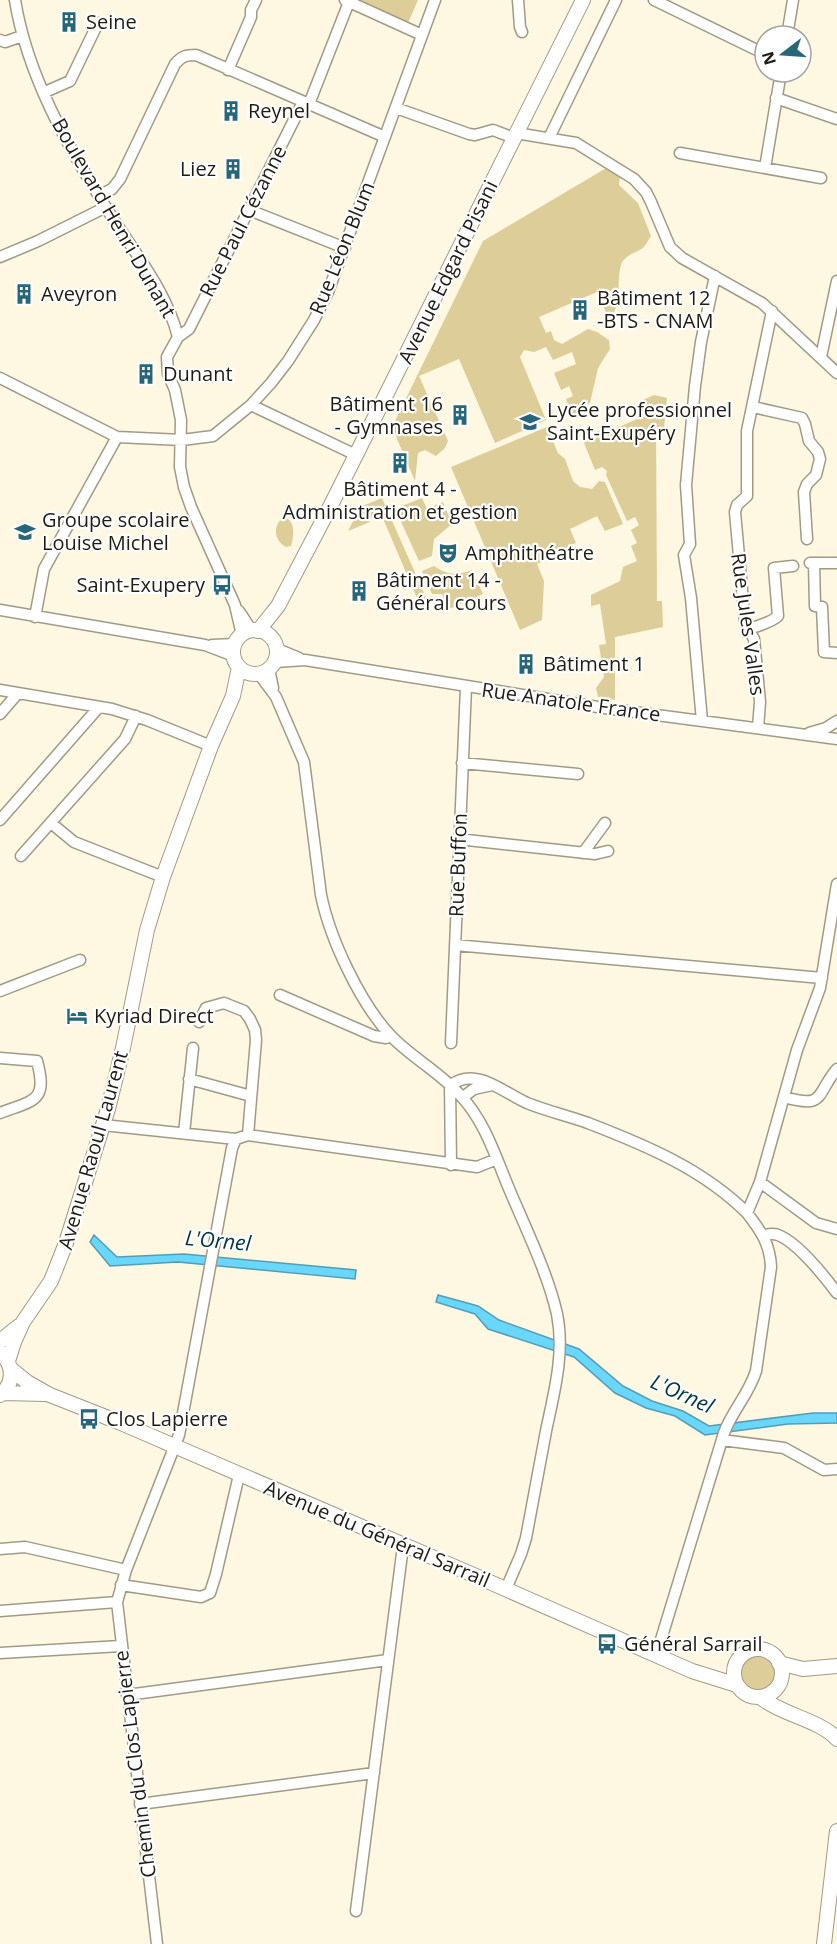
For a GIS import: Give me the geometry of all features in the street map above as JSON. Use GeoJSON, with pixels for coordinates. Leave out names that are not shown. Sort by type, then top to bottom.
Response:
{"type":"FeatureCollection","features":[{"type":"Feature","properties":{"kind":"main road","name":"Avenue Edgard Pisani"},"geometry":{"type":"LineString","coordinates":[[255,652],[583,0]]}},
{"type":"Feature","properties":{"kind":"main road","name":"Avenue Raoul Laurent"},"geometry":{"type":"LineString","coordinates":[[2,1394],[10,1382],[6,1361],[23,1322],[56,1272],[104,1125],[123,1048],[147,930],[163,877],[211,746],[255,652]]}},
{"type":"Feature","properties":{"kind":"main road","name":"Avenue Raoul Laurent"},"geometry":{"type":"LineString","coordinates":[[0,1341],[23,1322]]}},
{"type":"Feature","properties":{"kind":"main road","name":"Avenue du Général Sarrail"},"geometry":{"type":"LineString","coordinates":[[6,1361],[27,1382],[50,1395],[239,1474],[656,1656],[703,1675],[737,1684]]}},
{"type":"Feature","properties":{"kind":"main road","name":"Avenue du Général Sarrail"},"geometry":{"type":"LineString","coordinates":[[2,1394],[23,1392],[50,1395]]}},
{"type":"Feature","properties":{"kind":"main road"},"geometry":{"type":"LineString","coordinates":[[703,1675],[719,1672],[735,1665],[745,1653],[757,1649],[772,1654],[781,1668],[779,1701],[788,1713]]}},
{"type":"Feature","properties":{"kind":"main road"},"geometry":{"type":"LineString","coordinates":[[779,1663],[803,1669],[837,1666]]}},
{"type":"Feature","properties":{"kind":"main road"},"geometry":{"type":"LineString","coordinates":[[735,1665],[734,1675],[737,1684],[748,1695],[760,1697],[772,1706],[824,1729],[837,1739]]}},
{"type":"Feature","properties":{"kind":"main road"},"geometry":{"type":"LineString","coordinates":[[760,1697],[769,1694],[779,1684],[803,1669]]}},
{"type":"Feature","properties":{"kind":"main road"},"geometry":{"type":"LineString","coordinates":[[824,1944],[837,1831]]}},
{"type":"Feature","properties":{"kind":"street","name":"Boulevard Henri Dunant"},"geometry":{"type":"LineString","coordinates":[[15,0],[22,36],[60,128],[99,196],[164,298],[175,323],[178,337],[167,357],[168,374],[179,405],[182,440],[180,467],[184,487],[304,762],[325,916],[341,956],[376,1016],[392,1036],[451,1085],[463,1097],[478,1119],[497,1159],[557,1315],[559,1360],[526,1538],[506,1589]]}},
{"type":"Feature","properties":{"kind":"street"},"geometry":{"type":"LineString","coordinates":[[228,70],[256,0]]}},
{"type":"Feature","properties":{"kind":"street","name":"Rue Léon Blum"},"geometry":{"type":"LineString","coordinates":[[117,436],[182,440],[213,436],[251,405],[288,361],[314,320],[328,292],[435,0]]}},
{"type":"Feature","properties":{"kind":"street"},"geometry":{"type":"LineString","coordinates":[[518,0],[522,32]]}},
{"type":"Feature","properties":{"kind":"street"},"geometry":{"type":"LineString","coordinates":[[549,138],[616,0]]}},
{"type":"Feature","properties":{"kind":"street"},"geometry":{"type":"LineString","coordinates":[[654,0],[753,48]]}},
{"type":"Feature","properties":{"kind":"street"},"geometry":{"type":"LineString","coordinates":[[789,24],[793,0]]}},
{"type":"Feature","properties":{"kind":"street"},"geometry":{"type":"LineString","coordinates":[[347,1],[422,35]]}},
{"type":"Feature","properties":{"kind":"street","name":"Rue Paul Cézanne"},"geometry":{"type":"LineString","coordinates":[[178,337],[189,329],[306,103],[347,1]]}},
{"type":"Feature","properties":{"kind":"street"},"geometry":{"type":"LineString","coordinates":[[45,92],[70,81],[98,23]]}},
{"type":"Feature","properties":{"kind":"street"},"geometry":{"type":"LineString","coordinates":[[2,44],[22,36]]}},
{"type":"Feature","properties":{"kind":"street"},"geometry":{"type":"LineString","coordinates":[[99,196],[112,189],[123,174],[175,64],[188,55],[196,55],[385,137]]}},
{"type":"Feature","properties":{"kind":"street"},"geometry":{"type":"LineString","coordinates":[[765,168],[779,84]]}},
{"type":"Feature","properties":{"kind":"street"},"geometry":{"type":"LineString","coordinates":[[776,98],[837,119]]}},
{"type":"Feature","properties":{"kind":"street"},"geometry":{"type":"LineString","coordinates":[[396,108],[469,134],[475,135],[493,130],[515,136],[567,141],[583,146],[634,179],[646,192],[670,247],[682,258],[752,296],[772,311],[837,373]]}},
{"type":"Feature","properties":{"kind":"street"},"geometry":{"type":"LineString","coordinates":[[680,153],[821,178]]}},
{"type":"Feature","properties":{"kind":"street"},"geometry":{"type":"LineString","coordinates":[[0,257],[38,242],[106,207]]}},
{"type":"Feature","properties":{"kind":"street"},"geometry":{"type":"LineString","coordinates":[[249,210],[345,248]]}},
{"type":"Feature","properties":{"kind":"street"},"geometry":{"type":"LineString","coordinates":[[702,721],[691,598],[684,555],[690,544],[686,484],[694,386],[716,276]]}},
{"type":"Feature","properties":{"kind":"street"},"geometry":{"type":"LineString","coordinates":[[821,357],[837,281]]}},
{"type":"Feature","properties":{"kind":"street","name":"Rue Jules Valles"},"geometry":{"type":"LineString","coordinates":[[758,728],[759,702],[754,639],[745,623],[735,512],[737,505],[747,496],[747,431],[772,311]]}},
{"type":"Feature","properties":{"kind":"street"},"geometry":{"type":"LineString","coordinates":[[0,378],[117,436],[44,569],[35,617]]}},
{"type":"Feature","properties":{"kind":"street"},"geometry":{"type":"LineString","coordinates":[[251,405],[356,455]]}},
{"type":"Feature","properties":{"kind":"street"},"geometry":{"type":"LineString","coordinates":[[753,407],[802,418],[806,423],[809,441],[818,452],[819,464],[816,475],[807,484],[804,492],[807,539]]}},
{"type":"Feature","properties":{"kind":"street"},"geometry":{"type":"LineString","coordinates":[[837,563],[812,563],[815,606],[822,607],[824,652],[837,653]]}},
{"type":"Feature","properties":{"kind":"street"},"geometry":{"type":"LineString","coordinates":[[748,630],[759,624],[773,621],[778,616],[774,568],[794,566]]}},
{"type":"Feature","properties":{"kind":"street","name":"Rue Anatole France"},"geometry":{"type":"LineString","coordinates":[[0,610],[466,687],[837,739]]}},
{"type":"Feature","properties":{"kind":"street","name":"Rue Buffon"},"geometry":{"type":"LineString","coordinates":[[451,1043],[466,687]]}},
{"type":"Feature","properties":{"kind":"street"},"geometry":{"type":"LineString","coordinates":[[0,690],[99,707],[136,716],[211,746]]}},
{"type":"Feature","properties":{"kind":"street"},"geometry":{"type":"LineString","coordinates":[[0,714],[18,693]]}},
{"type":"Feature","properties":{"kind":"street"},"geometry":{"type":"LineString","coordinates":[[0,820],[99,707]]}},
{"type":"Feature","properties":{"kind":"street"},"geometry":{"type":"LineString","coordinates":[[21,856],[125,739],[136,716]]}},
{"type":"Feature","properties":{"kind":"street"},"geometry":{"type":"LineString","coordinates":[[806,733],[825,728],[837,721]]}},
{"type":"Feature","properties":{"kind":"street"},"geometry":{"type":"LineString","coordinates":[[462,763],[578,774]]}},
{"type":"Feature","properties":{"kind":"street"},"geometry":{"type":"LineString","coordinates":[[51,823],[74,842],[163,877]]}},
{"type":"Feature","properties":{"kind":"street"},"geometry":{"type":"LineString","coordinates":[[583,853],[604,823]]}},
{"type":"Feature","properties":{"kind":"street"},"geometry":{"type":"LineString","coordinates":[[458,839],[594,854],[608,851]]}},
{"type":"Feature","properties":{"kind":"street"},"geometry":{"type":"LineString","coordinates":[[747,1213],[760,1182],[797,1050],[814,1009],[822,978],[837,884]]}},
{"type":"Feature","properties":{"kind":"street"},"geometry":{"type":"LineString","coordinates":[[454,945],[822,978]]}},
{"type":"Feature","properties":{"kind":"street"},"geometry":{"type":"LineString","coordinates":[[0,991],[80,960]]}},
{"type":"Feature","properties":{"kind":"street"},"geometry":{"type":"LineString","coordinates":[[280,995],[374,1036],[386,1038],[392,1036]]}},
{"type":"Feature","properties":{"kind":"street"},"geometry":{"type":"LineString","coordinates":[[199,1022],[206,1008],[224,1003],[244,1011],[250,1019],[256,1040],[248,1135]]}},
{"type":"Feature","properties":{"kind":"street"},"geometry":{"type":"LineString","coordinates":[[184,1133],[193,1048]]}},
{"type":"Feature","properties":{"kind":"street"},"geometry":{"type":"LineString","coordinates":[[0,1058],[37,1061],[42,1079],[40,1093],[30,1101],[0,1113]]}},
{"type":"Feature","properties":{"kind":"street"},"geometry":{"type":"LineString","coordinates":[[784,1097],[807,1103],[814,1101],[837,1069]]}},
{"type":"Feature","properties":{"kind":"street"},"geometry":{"type":"LineString","coordinates":[[451,1165],[451,1085],[468,1078],[495,1085],[525,1102],[588,1123],[672,1159],[718,1187],[747,1213],[764,1235],[768,1245],[771,1268],[753,1381],[729,1421],[723,1437],[656,1656]]}},
{"type":"Feature","properties":{"kind":"street"},"geometry":{"type":"LineString","coordinates":[[189,1079],[251,1096]]}},
{"type":"Feature","properties":{"kind":"street"},"geometry":{"type":"LineString","coordinates":[[463,1097],[474,1089],[495,1085]]}},
{"type":"Feature","properties":{"kind":"street"},"geometry":{"type":"LineString","coordinates":[[104,1125],[236,1139],[248,1135],[451,1165],[477,1167],[497,1159]]}},
{"type":"Feature","properties":{"kind":"street","name":"Chemin du Clos Lapierre"},"geometry":{"type":"LineString","coordinates":[[157,1944],[117,1602],[126,1570],[175,1447],[232,1148],[236,1139]]}},
{"type":"Feature","properties":{"kind":"street"},"geometry":{"type":"LineString","coordinates":[[760,1182],[816,1223],[837,1229]]}},
{"type":"Feature","properties":{"kind":"street"},"geometry":{"type":"LineString","coordinates":[[764,1235],[779,1235],[787,1240],[812,1263],[837,1293]]}},
{"type":"Feature","properties":{"kind":"street"},"geometry":{"type":"LineString","coordinates":[[723,1437],[784,1448],[824,1470],[837,1469]]}},
{"type":"Feature","properties":{"kind":"street"},"geometry":{"type":"LineString","coordinates":[[121,1585],[201,1597],[210,1593],[239,1474]]}},
{"type":"Feature","properties":{"kind":"street"},"geometry":{"type":"LineString","coordinates":[[356,1911],[403,1546]]}},
{"type":"Feature","properties":{"kind":"street"},"geometry":{"type":"LineString","coordinates":[[0,1549],[25,1547],[126,1570]]}},
{"type":"Feature","properties":{"kind":"street"},"geometry":{"type":"LineString","coordinates":[[0,1611],[117,1602]]}},
{"type":"Feature","properties":{"kind":"street"},"geometry":{"type":"LineString","coordinates":[[0,1653],[121,1646]]}},
{"type":"Feature","properties":{"kind":"street"},"geometry":{"type":"LineString","coordinates":[[127,1695],[388,1660]]}},
{"type":"Feature","properties":{"kind":"street"},"geometry":{"type":"LineString","coordinates":[[140,1804],[374,1773]]}},
{"type":"Feature","properties":{"kind":"shaded area"},"geometry":{"type":"Polygon","coordinates":[[[357,0],[418,0],[408,23],[357,0]]]}},
{"type":"Feature","properties":{"kind":"shaded area"},"geometry":{"type":"Polygon","coordinates":[[[608,167],[620,174],[619,185],[638,203],[651,236],[643,248],[627,257],[621,265],[616,307],[609,319],[597,292],[539,317],[546,333],[551,331],[554,340],[562,344],[588,329],[609,340],[610,349],[598,368],[590,403],[584,405],[586,410],[572,416],[566,399],[573,396],[569,386],[561,390],[554,373],[576,364],[572,352],[553,360],[546,347],[534,352],[524,350],[520,357],[546,420],[495,443],[459,359],[419,376],[448,441],[445,448],[436,456],[425,450],[418,453],[415,481],[393,425],[483,241],[608,167]]]}},
{"type":"Feature","properties":{"kind":"shaded area"},"geometry":{"type":"Polygon","coordinates":[[[654,395],[667,398],[664,428],[656,427],[657,601],[662,601],[663,627],[615,637],[615,700],[598,697],[596,688],[604,677],[599,645],[606,644],[600,604],[591,606],[591,595],[620,581],[623,567],[637,561],[631,546],[637,543],[631,530],[639,525],[635,517],[627,521],[606,475],[607,471],[602,467],[595,470],[582,438],[605,428],[607,432],[649,414],[643,400],[654,395]]]}},
{"type":"Feature","properties":{"kind":"shaded area"},"geometry":{"type":"Polygon","coordinates":[[[547,427],[558,453],[565,459],[573,481],[580,487],[592,489],[599,481],[605,482],[623,524],[605,531],[597,516],[570,529],[576,543],[571,545],[571,549],[537,564],[544,581],[542,620],[520,630],[451,467],[547,427]]]}},
{"type":"Feature","properties":{"kind":"shaded area"},"geometry":{"type":"Polygon","coordinates":[[[382,498],[428,602],[420,605],[381,514],[369,519],[370,522],[348,531],[360,507],[382,498]]]}},
{"type":"Feature","properties":{"kind":"shaded area"},"geometry":{"type":"Polygon","coordinates":[[[422,498],[427,509],[443,502],[452,524],[434,539],[432,556],[419,561],[397,513],[399,507],[422,498]]]}},
{"type":"Feature","properties":{"kind":"shaded area"},"geometry":{"type":"Polygon","coordinates":[[[284,517],[291,522],[293,529],[291,546],[286,547],[279,541],[276,533],[280,520],[284,517]]]}},
{"type":"Feature","properties":{"kind":"shaded area"},"geometry":{"type":"Polygon","coordinates":[[[434,566],[452,574],[472,570],[483,594],[449,609],[442,594],[432,594],[422,571],[434,566]]]}},
{"type":"Feature","properties":{"kind":"shaded area"},"geometry":{"type":"Polygon","coordinates":[[[757,1655],[770,1660],[775,1673],[770,1686],[757,1691],[744,1686],[739,1673],[744,1660],[757,1655]]]}},
{"type":"Feature","properties":{"kind":"water"},"geometry":{"type":"Polygon","coordinates":[[[94,1235],[117,1257],[184,1254],[356,1270],[355,1279],[178,1262],[110,1266],[90,1242],[94,1235]]]}},
{"type":"Feature","properties":{"kind":"water"},"geometry":{"type":"Polygon","coordinates":[[[438,1295],[478,1306],[499,1320],[579,1349],[623,1386],[652,1401],[683,1411],[709,1426],[813,1413],[837,1413],[837,1423],[788,1424],[705,1435],[675,1416],[646,1408],[615,1393],[574,1357],[488,1329],[475,1314],[436,1302],[438,1295]]]}},
{"type":"Feature","properties":{"kind":"place","name":"Seine"},"geometry":{"type":"Point","coordinates":[69,22]}},
{"type":"Feature","properties":{"kind":"place","name":"Reynel"},"geometry":{"type":"Point","coordinates":[231,111]}},
{"type":"Feature","properties":{"kind":"place","name":"Liez"},"geometry":{"type":"Point","coordinates":[233,169]}},
{"type":"Feature","properties":{"kind":"place","name":"Aveyron"},"geometry":{"type":"Point","coordinates":[24,294]}},
{"type":"Feature","properties":{"kind":"place","name":"Bâtiment 12 -BTS - CNAM"},"geometry":{"type":"Point","coordinates":[580,310]}},
{"type":"Feature","properties":{"kind":"place","name":"Dunant"},"geometry":{"type":"Point","coordinates":[146,374]}},
{"type":"Feature","properties":{"kind":"place","name":"Bâtiment 16 - Gymnases"},"geometry":{"type":"Point","coordinates":[460,415]}},
{"type":"Feature","properties":{"kind":"place","name":"Lycée professionnel Saint-Exupéry"},"geometry":{"type":"Point","coordinates":[530,422]}},
{"type":"Feature","properties":{"kind":"place","name":"Bâtiment 4 - Administration et gestion"},"geometry":{"type":"Point","coordinates":[400,463]}},
{"type":"Feature","properties":{"kind":"place","name":"Groupe scolaire Louise Michel"},"geometry":{"type":"Point","coordinates":[25,532]}},
{"type":"Feature","properties":{"kind":"place","name":"Amphithéatre"},"geometry":{"type":"Point","coordinates":[448,553]}},
{"type":"Feature","properties":{"kind":"place","name":"Saint-Exupery"},"geometry":{"type":"Point","coordinates":[222,585]}},
{"type":"Feature","properties":{"kind":"place","name":"Bâtiment 14 - Général cours"},"geometry":{"type":"Point","coordinates":[359,591]}},
{"type":"Feature","properties":{"kind":"place","name":"Bâtiment 1"},"geometry":{"type":"Point","coordinates":[526,664]}},
{"type":"Feature","properties":{"kind":"place","name":"Kyriad Direct"},"geometry":{"type":"Point","coordinates":[77,1016]}},
{"type":"Feature","properties":{"kind":"place","name":"Clos Lapierre"},"geometry":{"type":"Point","coordinates":[89,1419]}},
{"type":"Feature","properties":{"kind":"place","name":"Général Sarrail"},"geometry":{"type":"Point","coordinates":[607,1644]}},
{"type":"Feature","properties":{"kind":"water label","name":"L'Ornel"},"geometry":{"type":"Point","coordinates":[218,1241]}},
{"type":"Feature","properties":{"kind":"water label","name":"L'Ornel"},"geometry":{"type":"Point","coordinates":[682,1394]}}]}
